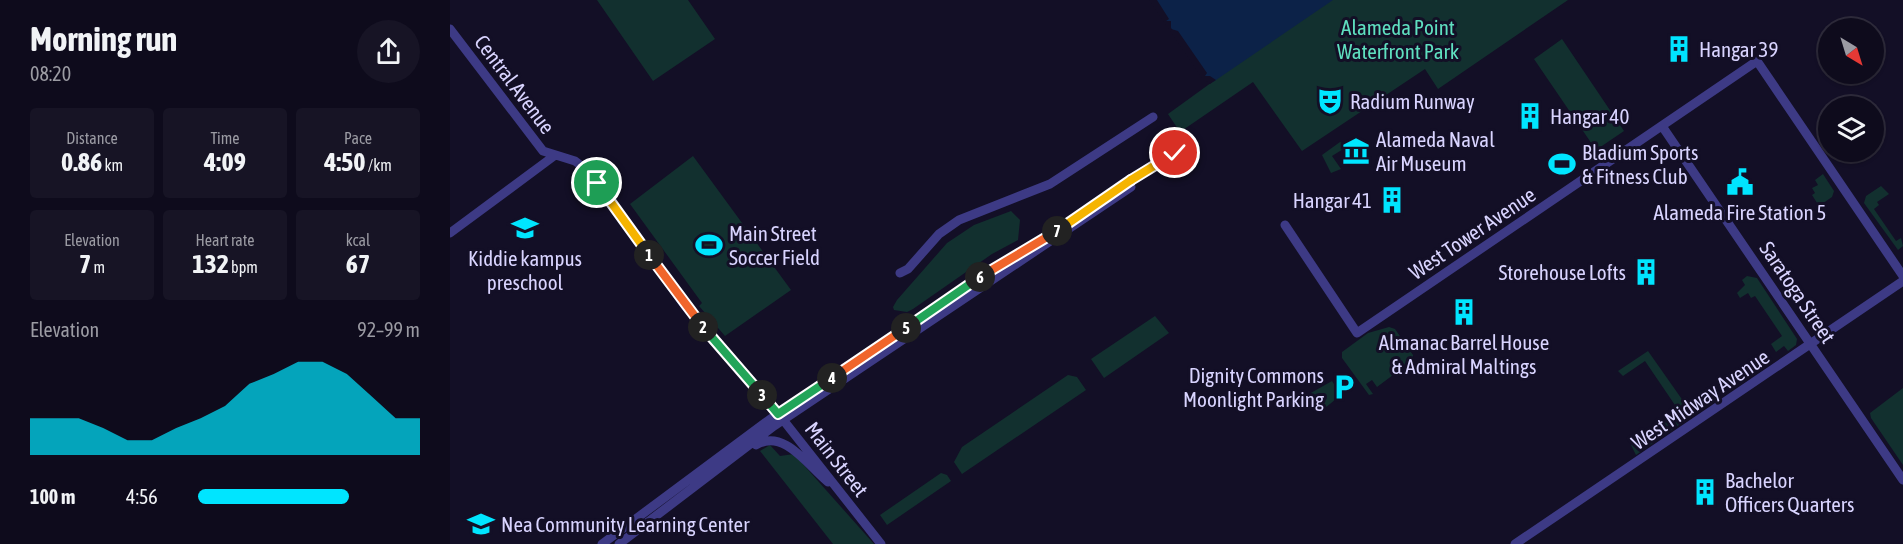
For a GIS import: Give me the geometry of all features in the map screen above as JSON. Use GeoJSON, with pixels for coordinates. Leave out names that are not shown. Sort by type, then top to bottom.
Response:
{"type":"FeatureCollection","features":[{"type":"Feature","properties":{"kind":"street","name":"Central Avenue"},"geometry":{"type":"LineString","coordinates":[[450,29],[533,140],[543,151],[554,156]]}},
{"type":"Feature","properties":{"kind":"street","name":"West Tower Avenue"},"geometry":{"type":"LineString","coordinates":[[1285,225],[1357,333],[1757,61],[1903,276]]}},
{"type":"Feature","properties":{"kind":"street"},"geometry":{"type":"LineString","coordinates":[[900,273],[908,269],[939,234],[960,220],[1050,184],[1153,117]]}},
{"type":"Feature","properties":{"kind":"street","name":"Saratoga Street"},"geometry":{"type":"LineString","coordinates":[[1662,126],[1903,480]]}},
{"type":"Feature","properties":{"kind":"street"},"geometry":{"type":"LineString","coordinates":[[602,544],[781,417],[1000,264],[1063,227],[1157,162],[1175,153],[1153,172],[1090,215],[781,417],[619,544]]}},
{"type":"Feature","properties":{"kind":"street"},"geometry":{"type":"LineString","coordinates":[[450,233],[554,156]]}},
{"type":"Feature","properties":{"kind":"street","name":"Main Street"},"geometry":{"type":"LineString","coordinates":[[554,156],[575,161],[588,171],[686,307],[781,417],[880,544]]}},
{"type":"Feature","properties":{"kind":"street","name":"West Midway Avenue"},"geometry":{"type":"LineString","coordinates":[[1515,544],[1903,281]]}},
{"type":"Feature","properties":{"kind":"street"},"geometry":{"type":"LineString","coordinates":[[688,492],[694,492],[758,444],[769,440],[779,441],[789,446],[839,491]]}},
{"type":"Feature","properties":{"kind":"green space"},"geometry":{"type":"Polygon","coordinates":[[[597,0],[688,0],[715,39],[653,81],[597,0]]]}},
{"type":"Feature","properties":{"kind":"green space","name":"Alameda Point Waterfront Park"},"geometry":{"type":"Polygon","coordinates":[[[1312,0],[1568,0],[1438,89],[1425,69],[1302,151],[1253,82],[1180,132],[1168,114],[1215,80],[1312,0]]]}},
{"type":"Feature","properties":{"kind":"green space"},"geometry":{"type":"Polygon","coordinates":[[[1562,39],[1624,131],[1596,150],[1534,59],[1562,39]]]}},
{"type":"Feature","properties":{"kind":"green space"},"geometry":{"type":"Polygon","coordinates":[[[1340,142],[1348,146],[1332,156],[1341,169],[1331,173],[1322,155],[1340,142]]]}},
{"type":"Feature","properties":{"kind":"green space","name":"Main Street Soccer Field"},"geometry":{"type":"Polygon","coordinates":[[[693,156],[791,290],[725,336],[699,306],[702,303],[630,204],[693,156]]]}},
{"type":"Feature","properties":{"kind":"green space"},"geometry":{"type":"Polygon","coordinates":[[[1823,174],[1834,191],[1832,197],[1819,206],[1812,195],[1815,193],[1812,188],[1818,185],[1815,180],[1823,174]]]}},
{"type":"Feature","properties":{"kind":"green space"},"geometry":{"type":"Polygon","coordinates":[[[1881,186],[1889,194],[1877,202],[1879,205],[1874,209],[1896,241],[1901,238],[1903,246],[1898,250],[1864,203],[1866,196],[1881,186]]]}},
{"type":"Feature","properties":{"kind":"green space"},"geometry":{"type":"Polygon","coordinates":[[[1011,211],[1020,220],[1018,240],[992,254],[913,309],[907,312],[894,310],[893,307],[897,300],[947,243],[974,225],[1011,211]]]}},
{"type":"Feature","properties":{"kind":"green space"},"geometry":{"type":"Polygon","coordinates":[[[1747,276],[1757,278],[1797,339],[1796,345],[1788,351],[1784,346],[1776,352],[1771,344],[1782,336],[1755,296],[1751,298],[1748,293],[1740,298],[1737,293],[1745,285],[1742,280],[1747,276]]]}},
{"type":"Feature","properties":{"kind":"green space"},"geometry":{"type":"Polygon","coordinates":[[[1155,316],[1169,333],[1104,378],[1091,359],[1155,316]]]}},
{"type":"Feature","properties":{"kind":"green space"},"geometry":{"type":"Polygon","coordinates":[[[1389,327],[1395,329],[1413,355],[1413,360],[1377,387],[1372,380],[1366,384],[1373,394],[1369,395],[1342,358],[1342,352],[1368,333],[1389,327]]]}},
{"type":"Feature","properties":{"kind":"green space"},"geometry":{"type":"Polygon","coordinates":[[[1648,351],[1693,415],[1636,455],[1631,445],[1664,426],[1666,420],[1679,411],[1645,361],[1623,376],[1618,371],[1648,351]]]}},
{"type":"Feature","properties":{"kind":"green space"},"geometry":{"type":"Polygon","coordinates":[[[1068,375],[1077,377],[1086,390],[962,474],[954,462],[962,447],[1068,375]]]}},
{"type":"Feature","properties":{"kind":"green space"},"geometry":{"type":"Polygon","coordinates":[[[1332,381],[1341,395],[1320,412],[1321,408],[1309,394],[1332,381]]]}},
{"type":"Feature","properties":{"kind":"green space"},"geometry":{"type":"Polygon","coordinates":[[[1903,388],[1903,465],[1871,418],[1870,413],[1903,388]]]}},
{"type":"Feature","properties":{"kind":"green space"},"geometry":{"type":"Polygon","coordinates":[[[770,445],[780,456],[794,454],[874,544],[833,544],[760,451],[770,445]]]}},
{"type":"Feature","properties":{"kind":"green space"},"geometry":{"type":"Polygon","coordinates":[[[941,473],[947,475],[951,481],[887,525],[880,515],[941,473]]]}},
{"type":"Feature","properties":{"kind":"water"},"geometry":{"type":"Polygon","coordinates":[[[1152,0],[1333,0],[1213,82],[1204,76],[1152,0]]]}},
{"type":"Feature","properties":{"kind":"pier"},"geometry":{"type":"Polygon","coordinates":[[[1149,0],[1157,0],[1169,19],[1166,21],[1171,21],[1171,29],[1178,31],[1207,73],[1205,76],[1216,80],[1210,84],[1202,78],[1149,0]]]}},
{"type":"Feature","properties":{"kind":"place","name":"Hangar 39"},"geometry":{"type":"Point","coordinates":[1679,49]}},
{"type":"Feature","properties":{"kind":"place","name":"Radium Runway"},"geometry":{"type":"Point","coordinates":[1330,101]}},
{"type":"Feature","properties":{"kind":"place","name":"Hangar 40"},"geometry":{"type":"Point","coordinates":[1530,116]}},
{"type":"Feature","properties":{"kind":"place","name":"Alameda Naval Air Museum"},"geometry":{"type":"Point","coordinates":[1356,151]}},
{"type":"Feature","properties":{"kind":"place","name":"Bladium Sports & Fitness Club"},"geometry":{"type":"Point","coordinates":[1562,164]}},
{"type":"Feature","properties":{"kind":"place","name":"Alameda Fire Station 5"},"geometry":{"type":"Point","coordinates":[1740,182]}},
{"type":"Feature","properties":{"kind":"place","name":"Hangar 41"},"geometry":{"type":"Point","coordinates":[1392,200]}},
{"type":"Feature","properties":{"kind":"place","name":"Kiddie kampus preschool"},"geometry":{"type":"Point","coordinates":[525,228]}},
{"type":"Feature","properties":{"kind":"place","name":"Main Street Soccer Field"},"geometry":{"type":"Point","coordinates":[709,245]}},
{"type":"Feature","properties":{"kind":"place","name":"Storehouse Lofts"},"geometry":{"type":"Point","coordinates":[1646,272]}},
{"type":"Feature","properties":{"kind":"place","name":"Almanac Barrel House & Admiral Maltings"},"geometry":{"type":"Point","coordinates":[1464,312]}},
{"type":"Feature","properties":{"kind":"place","name":"Dignity Commons Moonlight Parking"},"geometry":{"type":"Point","coordinates":[1344,387]}},
{"type":"Feature","properties":{"kind":"place","name":"Bachelor Officers Quarters"},"geometry":{"type":"Point","coordinates":[1705,492]}},
{"type":"Feature","properties":{"kind":"place","name":"Nea Community Learning Center"},"geometry":{"type":"Point","coordinates":[481,524]}},
{"type":"Feature","properties":{"kind":"route"},"geometry":{"type":"LineString","coordinates":[[597,183],[686,307],[778,414],[1000,264],[1063,227],[1157,162],[1175,153]]}}]}
